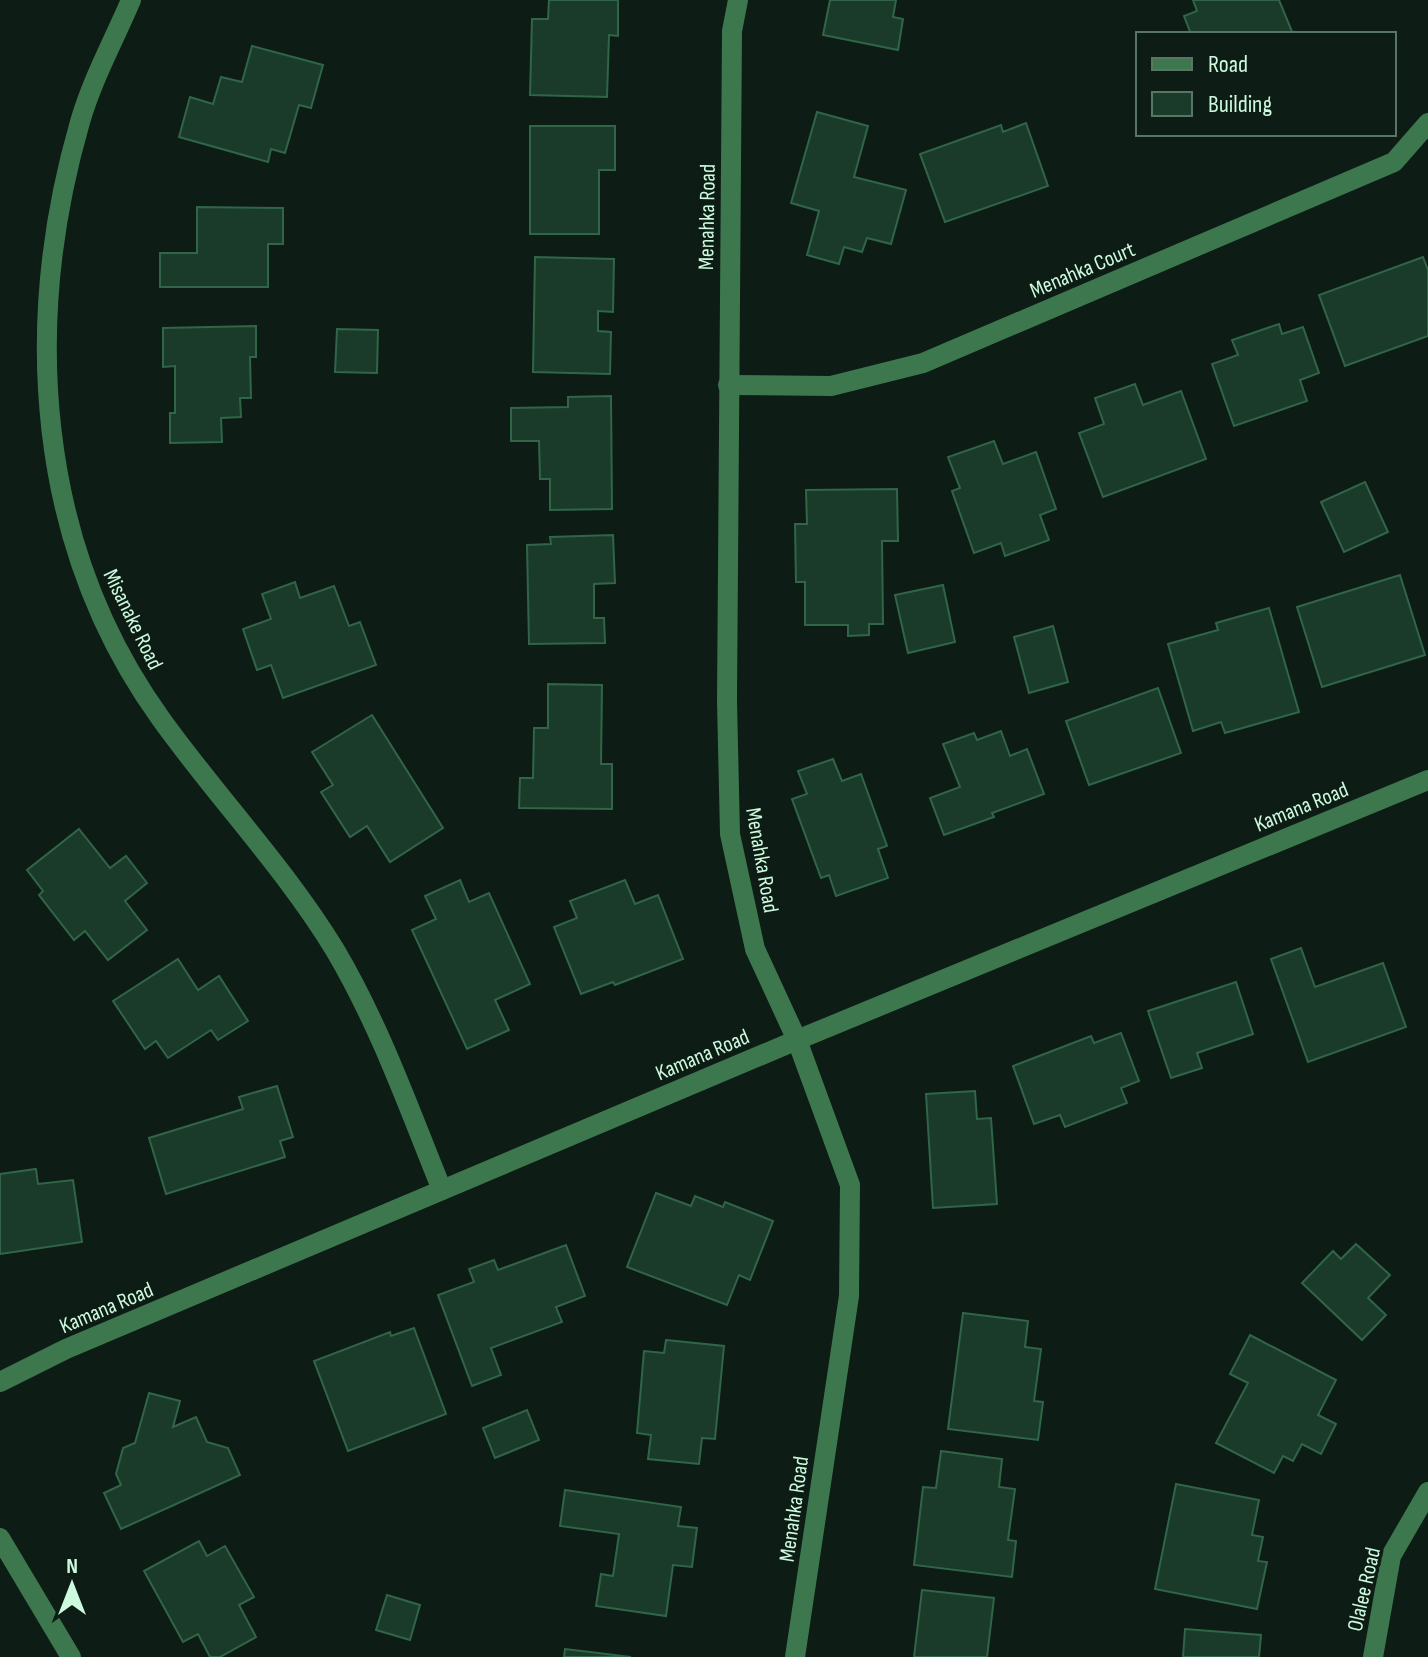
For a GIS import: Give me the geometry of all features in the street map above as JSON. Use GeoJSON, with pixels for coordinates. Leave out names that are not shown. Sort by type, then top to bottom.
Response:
{"type":"FeatureCollection","features":[{"type":"Feature","properties":{"kind":"street","name":"Misanake Road"},"geometry":{"type":"LineString","coordinates":[[131,0],[81,119],[51,263],[46,332],[48,414],[61,490],[85,573],[116,646],[160,718],[269,857],[334,950],[380,1037],[442,1190]]}},
{"type":"Feature","properties":{"kind":"street","name":"Menahka Road"},"geometry":{"type":"LineString","coordinates":[[738,0],[732,31],[728,385],[727,701],[730,834],[755,949],[797,1040],[850,1185],[849,1296],[795,1657]]}},
{"type":"Feature","properties":{"kind":"street","name":"Menahka Court"},"geometry":{"type":"LineString","coordinates":[[728,385],[831,386],[923,363],[1394,162],[1428,123]]}},
{"type":"Feature","properties":{"kind":"street","name":"Kamana Road"},"geometry":{"type":"LineString","coordinates":[[0,1382],[66,1349],[797,1040],[1428,780]]}},
{"type":"Feature","properties":{"kind":"street","name":"Olalee Road"},"geometry":{"type":"LineString","coordinates":[[1373,1657],[1391,1556],[1428,1492]]}},
{"type":"Feature","properties":{"kind":"street"},"geometry":{"type":"LineString","coordinates":[[0,1538],[71,1657]]}},
{"type":"Feature","properties":{"kind":"building"},"geometry":{"type":"Polygon","coordinates":[[[549,0],[618,0],[618,36],[609,35],[607,97],[530,95],[532,19],[548,19],[549,0]]]}},
{"type":"Feature","properties":{"kind":"building"},"geometry":{"type":"Polygon","coordinates":[[[830,0],[896,0],[893,17],[903,19],[898,50],[823,35],[830,0]]]}},
{"type":"Feature","properties":{"kind":"building"},"geometry":{"type":"Polygon","coordinates":[[[1193,0],[1279,0],[1292,32],[1190,32],[1184,16],[1197,11],[1193,0]]]}},
{"type":"Feature","properties":{"kind":"building"},"geometry":{"type":"Polygon","coordinates":[[[252,46],[323,65],[311,108],[299,105],[285,153],[271,149],[268,162],[179,137],[190,97],[213,104],[221,77],[242,82],[252,46]]]}},
{"type":"Feature","properties":{"kind":"building"},"geometry":{"type":"Polygon","coordinates":[[[817,112],[868,126],[854,177],[906,190],[891,244],[867,238],[862,252],[844,247],[839,264],[807,255],[819,211],[791,203],[817,112]]]}},
{"type":"Feature","properties":{"kind":"building"},"geometry":{"type":"Polygon","coordinates":[[[1026,123],[1048,186],[945,222],[920,154],[1001,125],[1003,132],[1026,123]]]}},
{"type":"Feature","properties":{"kind":"building"},"geometry":{"type":"Polygon","coordinates":[[[530,126],[615,126],[615,170],[599,170],[599,234],[530,234],[530,126]]]}},
{"type":"Feature","properties":{"kind":"building"},"geometry":{"type":"Polygon","coordinates":[[[197,207],[283,208],[283,244],[268,244],[268,287],[160,287],[160,253],[197,253],[197,207]]]}},
{"type":"Feature","properties":{"kind":"building"},"geometry":{"type":"Polygon","coordinates":[[[535,257],[614,259],[613,312],[598,311],[598,331],[611,332],[610,374],[533,372],[535,257]]]}},
{"type":"Feature","properties":{"kind":"building"},"geometry":{"type":"Polygon","coordinates":[[[1423,257],[1428,270],[1428,336],[1345,366],[1319,295],[1423,257]]]}},
{"type":"Feature","properties":{"kind":"building"},"geometry":{"type":"Polygon","coordinates":[[[1279,324],[1282,334],[1303,327],[1319,373],[1300,380],[1307,401],[1234,426],[1212,364],[1238,355],[1232,340],[1279,324]]]}},
{"type":"Feature","properties":{"kind":"building"},"geometry":{"type":"Polygon","coordinates":[[[256,326],[256,357],[250,357],[251,398],[240,398],[241,417],[221,418],[222,442],[170,443],[170,413],[175,413],[175,366],[163,367],[163,328],[256,326]]]}},
{"type":"Feature","properties":{"kind":"building"},"geometry":{"type":"Polygon","coordinates":[[[337,329],[378,330],[377,373],[335,372],[337,329]]]}},
{"type":"Feature","properties":{"kind":"building"},"geometry":{"type":"Polygon","coordinates":[[[1135,384],[1143,405],[1181,391],[1206,459],[1103,497],[1079,433],[1104,424],[1095,398],[1135,384]]]}},
{"type":"Feature","properties":{"kind":"building"},"geometry":{"type":"Polygon","coordinates":[[[611,396],[612,509],[550,510],[550,479],[540,479],[539,441],[511,441],[511,408],[568,407],[568,397],[611,396]]]}},
{"type":"Feature","properties":{"kind":"building"},"geometry":{"type":"Polygon","coordinates":[[[994,441],[1003,464],[1036,452],[1056,509],[1040,515],[1049,540],[1005,556],[1001,543],[974,553],[952,491],[960,488],[948,457],[994,441]]]}},
{"type":"Feature","properties":{"kind":"building"},"geometry":{"type":"Polygon","coordinates":[[[1365,482],[1388,532],[1344,552],[1321,502],[1365,482]]]}},
{"type":"Feature","properties":{"kind":"building"},"geometry":{"type":"Polygon","coordinates":[[[897,489],[898,541],[882,541],[883,624],[869,624],[869,635],[848,636],[848,625],[805,625],[805,582],[796,582],[795,524],[807,524],[806,490],[897,489]]]}},
{"type":"Feature","properties":{"kind":"building"},"geometry":{"type":"Polygon","coordinates":[[[613,535],[615,583],[594,584],[594,618],[604,618],[605,643],[529,644],[527,545],[551,544],[550,537],[613,535]]]}},
{"type":"Feature","properties":{"kind":"building"},"geometry":{"type":"Polygon","coordinates":[[[1400,575],[1425,655],[1322,687],[1297,607],[1400,575]]]}},
{"type":"Feature","properties":{"kind":"building"},"geometry":{"type":"Polygon","coordinates":[[[295,582],[300,598],[334,586],[349,626],[360,622],[376,665],[283,698],[271,665],[257,670],[243,629],[271,619],[262,594],[295,582]]]}},
{"type":"Feature","properties":{"kind":"building"},"geometry":{"type":"Polygon","coordinates":[[[943,585],[955,642],[908,653],[895,595],[943,585]]]}},
{"type":"Feature","properties":{"kind":"building"},"geometry":{"type":"Polygon","coordinates":[[[1269,608],[1299,712],[1225,733],[1221,722],[1193,731],[1168,644],[1218,630],[1216,623],[1269,608]]]}},
{"type":"Feature","properties":{"kind":"building"},"geometry":{"type":"Polygon","coordinates":[[[1053,626],[1068,682],[1029,693],[1014,637],[1053,626]]]}},
{"type":"Feature","properties":{"kind":"building"},"geometry":{"type":"Polygon","coordinates":[[[548,684],[602,685],[601,764],[612,764],[612,809],[519,808],[520,778],[533,778],[534,728],[548,728],[548,684]]]}},
{"type":"Feature","properties":{"kind":"building"},"geometry":{"type":"Polygon","coordinates":[[[1158,688],[1181,753],[1089,785],[1066,721],[1158,688]]]}},
{"type":"Feature","properties":{"kind":"building"},"geometry":{"type":"Polygon","coordinates":[[[372,715],[443,828],[390,862],[367,826],[350,837],[321,792],[333,785],[312,752],[372,715]]]}},
{"type":"Feature","properties":{"kind":"building"},"geometry":{"type":"Polygon","coordinates":[[[1001,731],[1010,756],[1027,749],[1044,794],[944,835],[930,798],[960,787],[943,744],[974,733],[977,740],[1001,731]]]}},
{"type":"Feature","properties":{"kind":"building"},"geometry":{"type":"Polygon","coordinates":[[[833,759],[842,781],[861,774],[887,846],[878,849],[888,878],[836,896],[829,875],[821,878],[792,799],[807,794],[798,771],[833,759]]]}},
{"type":"Feature","properties":{"kind":"building"},"geometry":{"type":"Polygon","coordinates":[[[79,829],[110,868],[126,856],[147,883],[125,901],[147,930],[108,960],[85,931],[74,940],[39,895],[43,891],[27,870],[79,829]]]}},
{"type":"Feature","properties":{"kind":"building"},"geometry":{"type":"Polygon","coordinates":[[[460,880],[469,902],[489,893],[530,984],[495,1000],[509,1030],[467,1049],[412,930],[436,919],[425,896],[460,880]]]}},
{"type":"Feature","properties":{"kind":"building"},"geometry":{"type":"Polygon","coordinates":[[[625,880],[635,904],[658,895],[683,959],[615,985],[613,982],[581,994],[554,927],[577,918],[570,901],[625,880]]]}},
{"type":"Feature","properties":{"kind":"building"},"geometry":{"type":"Polygon","coordinates":[[[1301,948],[1315,987],[1383,963],[1406,1027],[1308,1062],[1271,959],[1301,948]]]}},
{"type":"Feature","properties":{"kind":"building"},"geometry":{"type":"Polygon","coordinates":[[[178,959],[198,990],[219,976],[248,1021],[218,1040],[211,1030],[168,1058],[156,1041],[145,1049],[113,1001],[178,959]]]}},
{"type":"Feature","properties":{"kind":"building"},"geometry":{"type":"Polygon","coordinates":[[[1236,982],[1253,1034],[1197,1053],[1202,1068],[1171,1078],[1148,1011],[1236,982]]]}},
{"type":"Feature","properties":{"kind":"building"},"geometry":{"type":"Polygon","coordinates":[[[1121,1033],[1139,1081],[1121,1088],[1127,1103],[1065,1127],[1060,1115],[1034,1124],[1013,1066],[1091,1036],[1094,1043],[1121,1033]]]}},
{"type":"Feature","properties":{"kind":"building"},"geometry":{"type":"Polygon","coordinates":[[[277,1086],[293,1137],[280,1141],[285,1157],[166,1194],[149,1138],[243,1109],[239,1097],[277,1086]]]}},
{"type":"Feature","properties":{"kind":"building"},"geometry":{"type":"Polygon","coordinates":[[[975,1091],[977,1119],[991,1118],[997,1204],[933,1208],[926,1094],[975,1091]]]}},
{"type":"Feature","properties":{"kind":"building"},"geometry":{"type":"Polygon","coordinates":[[[36,1169],[38,1184],[73,1180],[82,1242],[0,1254],[0,1174],[36,1169]]]}},
{"type":"Feature","properties":{"kind":"building"},"geometry":{"type":"Polygon","coordinates":[[[656,1193],[691,1206],[695,1196],[723,1207],[725,1202],[773,1221],[750,1280],[739,1275],[727,1305],[627,1267],[656,1193]]]}},
{"type":"Feature","properties":{"kind":"building"},"geometry":{"type":"Polygon","coordinates":[[[1356,1244],[1390,1275],[1368,1298],[1386,1315],[1362,1340],[1302,1283],[1333,1251],[1341,1259],[1356,1244]]]}},
{"type":"Feature","properties":{"kind":"building"},"geometry":{"type":"Polygon","coordinates":[[[566,1245],[585,1296],[556,1307],[562,1322],[491,1348],[501,1375],[472,1386],[438,1295],[474,1282],[469,1269],[494,1260],[498,1270],[566,1245]]]}},
{"type":"Feature","properties":{"kind":"building"},"geometry":{"type":"Polygon","coordinates":[[[963,1313],[1028,1321],[1025,1347],[1041,1349],[1034,1401],[1043,1402],[1038,1440],[948,1429],[963,1313]]]}},
{"type":"Feature","properties":{"kind":"building"},"geometry":{"type":"Polygon","coordinates":[[[414,1328],[446,1414],[348,1451],[314,1361],[390,1332],[391,1336],[414,1328]]]}},
{"type":"Feature","properties":{"kind":"building"},"geometry":{"type":"Polygon","coordinates":[[[1250,1335],[1336,1380],[1318,1415],[1336,1424],[1321,1454],[1302,1444],[1293,1461],[1283,1456],[1274,1473],[1216,1443],[1248,1383],[1230,1374],[1250,1335]]]}},
{"type":"Feature","properties":{"kind":"building"},"geometry":{"type":"Polygon","coordinates":[[[666,1340],[724,1346],[715,1439],[702,1438],[699,1464],[648,1459],[651,1435],[637,1433],[644,1351],[664,1353],[666,1340]]]}},
{"type":"Feature","properties":{"kind":"building"},"geometry":{"type":"Polygon","coordinates":[[[149,1393],[180,1401],[173,1427],[196,1417],[207,1442],[228,1448],[240,1475],[121,1529],[104,1493],[121,1485],[116,1474],[123,1448],[135,1443],[149,1393]]]}},
{"type":"Feature","properties":{"kind":"building"},"geometry":{"type":"Polygon","coordinates":[[[527,1410],[539,1440],[495,1458],[483,1428],[527,1410]]]}},
{"type":"Feature","properties":{"kind":"building"},"geometry":{"type":"Polygon","coordinates":[[[941,1451],[1002,1459],[999,1487],[1015,1489],[1008,1540],[1016,1541],[1012,1577],[914,1565],[923,1487],[936,1488],[941,1451]]]}},
{"type":"Feature","properties":{"kind":"building"},"geometry":{"type":"Polygon","coordinates":[[[1176,1484],[1259,1500],[1252,1535],[1263,1537],[1258,1561],[1267,1562],[1257,1609],[1155,1589],[1176,1484]]]}},
{"type":"Feature","properties":{"kind":"building"},"geometry":{"type":"Polygon","coordinates":[[[565,1490],[681,1507],[678,1526],[697,1528],[692,1567],[673,1565],[666,1616],[596,1606],[601,1574],[613,1576],[619,1534],[560,1526],[565,1490]]]}},
{"type":"Feature","properties":{"kind":"building"},"geometry":{"type":"Polygon","coordinates":[[[199,1541],[207,1556],[225,1546],[254,1597],[239,1605],[256,1637],[220,1657],[210,1657],[198,1634],[183,1642],[144,1571],[199,1541]]]}},
{"type":"Feature","properties":{"kind":"building"},"geometry":{"type":"Polygon","coordinates":[[[922,1590],[994,1598],[987,1657],[914,1657],[922,1590]]]}},
{"type":"Feature","properties":{"kind":"building"},"geometry":{"type":"Polygon","coordinates":[[[387,1595],[420,1605],[410,1640],[376,1630],[387,1595]]]}},
{"type":"Feature","properties":{"kind":"building"},"geometry":{"type":"Polygon","coordinates":[[[1185,1629],[1261,1635],[1259,1657],[1183,1657],[1185,1629]]]}},
{"type":"Feature","properties":{"kind":"building"},"geometry":{"type":"Polygon","coordinates":[[[565,1649],[631,1657],[564,1657],[565,1649]]]}}]}
